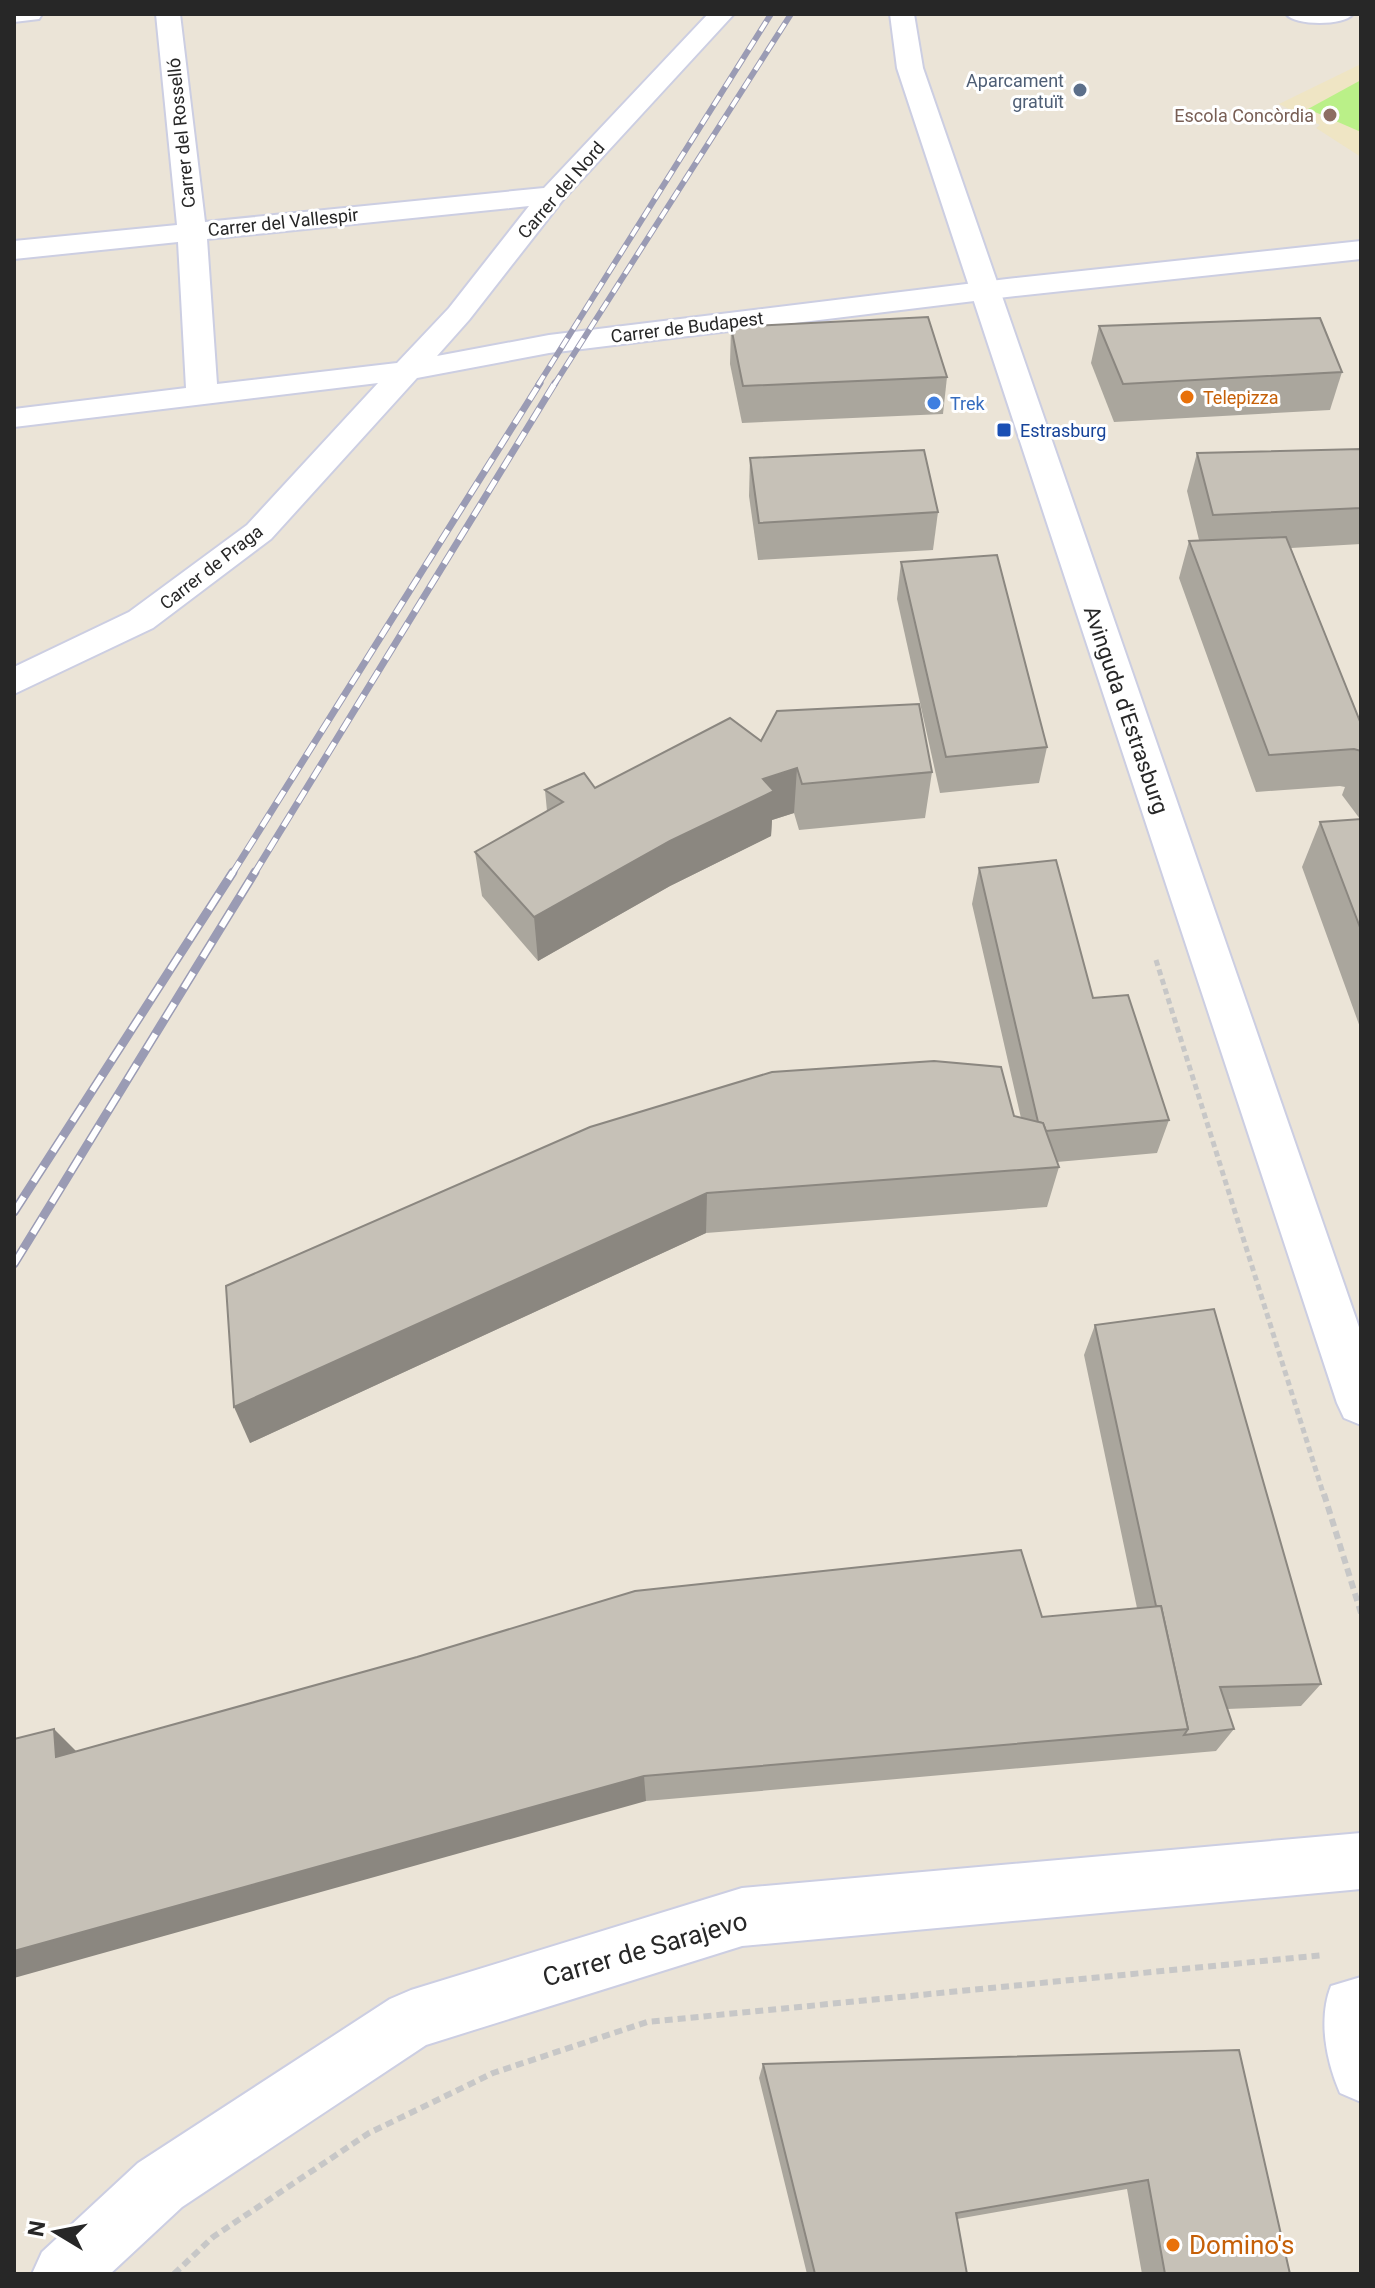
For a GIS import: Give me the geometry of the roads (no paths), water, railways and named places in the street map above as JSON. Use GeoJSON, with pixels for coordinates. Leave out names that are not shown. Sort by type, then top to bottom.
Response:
{"type":"FeatureCollection","features":[{"type":"Feature","properties":{"kind":"street"},"geometry":{"type":"LineString","coordinates":[[14,15],[30,14]]}},
{"type":"Feature","properties":{"kind":"street","name":"Carrer del Rosselló"},"geometry":{"type":"LineString","coordinates":[[168,14],[192,231],[202,395]]}},
{"type":"Feature","properties":{"kind":"street","name":"Carrer del Nord"},"geometry":{"type":"LineString","coordinates":[[405,371],[459,314],[552,195],[722,14]]}},
{"type":"Feature","properties":{"kind":"street","name":"Avinguda d'Estrasburg"},"geometry":{"type":"LineString","coordinates":[[902,14],[910,68],[996,290],[1361,1307]]}},
{"type":"Feature","properties":{"kind":"street","name":"Avinguda d'Estrasburg"},"geometry":{"type":"LineString","coordinates":[[923,14],[932,65],[996,290],[1361,1403]]}},
{"type":"Feature","properties":{"kind":"street"},"geometry":{"type":"LineString","coordinates":[[1298,14],[1341,14]]}},
{"type":"Feature","properties":{"kind":"street","name":"Carrer del Vallespir"},"geometry":{"type":"LineString","coordinates":[[14,250],[552,195]]}},
{"type":"Feature","properties":{"kind":"street","name":"Carrer de Budapest"},"geometry":{"type":"LineString","coordinates":[[14,418],[405,371],[549,344],[1361,250]]}},
{"type":"Feature","properties":{"kind":"street","name":"Carrer de Praga"},"geometry":{"type":"LineString","coordinates":[[14,682],[141,620],[259,532],[328,460],[405,371]]}},
{"type":"Feature","properties":{"kind":"street","name":"Carrer de Sarajevo"},"geometry":{"type":"LineString","coordinates":[[64,2274],[160,2185],[411,2020],[742,1917],[1361,1861]]}},
{"type":"Feature","properties":{"kind":"street"},"geometry":{"type":"LineString","coordinates":[[1361,2006],[1352,2007],[1361,2072]]}},
{"type":"Feature","properties":{"kind":"railway"},"geometry":{"type":"LineString","coordinates":[[538,385],[771,14]]}},
{"type":"Feature","properties":{"kind":"railway"},"geometry":{"type":"LineString","coordinates":[[554,385],[791,14]]}},
{"type":"Feature","properties":{"kind":"railway"},"geometry":{"type":"LineString","coordinates":[[232,874],[540,383]]}},
{"type":"Feature","properties":{"kind":"railway"},"geometry":{"type":"LineString","coordinates":[[254,874],[555,383]]}},
{"type":"Feature","properties":{"kind":"railway"},"geometry":{"type":"LineString","coordinates":[[14,1212],[233,872]]}},
{"type":"Feature","properties":{"kind":"railway"},"geometry":{"type":"LineString","coordinates":[[14,1264],[255,872]]}},
{"type":"Feature","properties":{"kind":"place","name":"Aparcament gratuït"},"geometry":{"type":"Point","coordinates":[1080,90]}},
{"type":"Feature","properties":{"kind":"place","name":"Escola Concòrdia"},"geometry":{"type":"Point","coordinates":[1330,115]}},
{"type":"Feature","properties":{"kind":"place","name":"Telepizza"},"geometry":{"type":"Point","coordinates":[1187,397]}},
{"type":"Feature","properties":{"kind":"place","name":"Trek"},"geometry":{"type":"Point","coordinates":[934,403]}},
{"type":"Feature","properties":{"kind":"place","name":"Estrasburg"},"geometry":{"type":"Point","coordinates":[1004,430]}},
{"type":"Feature","properties":{"kind":"place","name":"Domino's"},"geometry":{"type":"Point","coordinates":[1173,2245]}}]}
